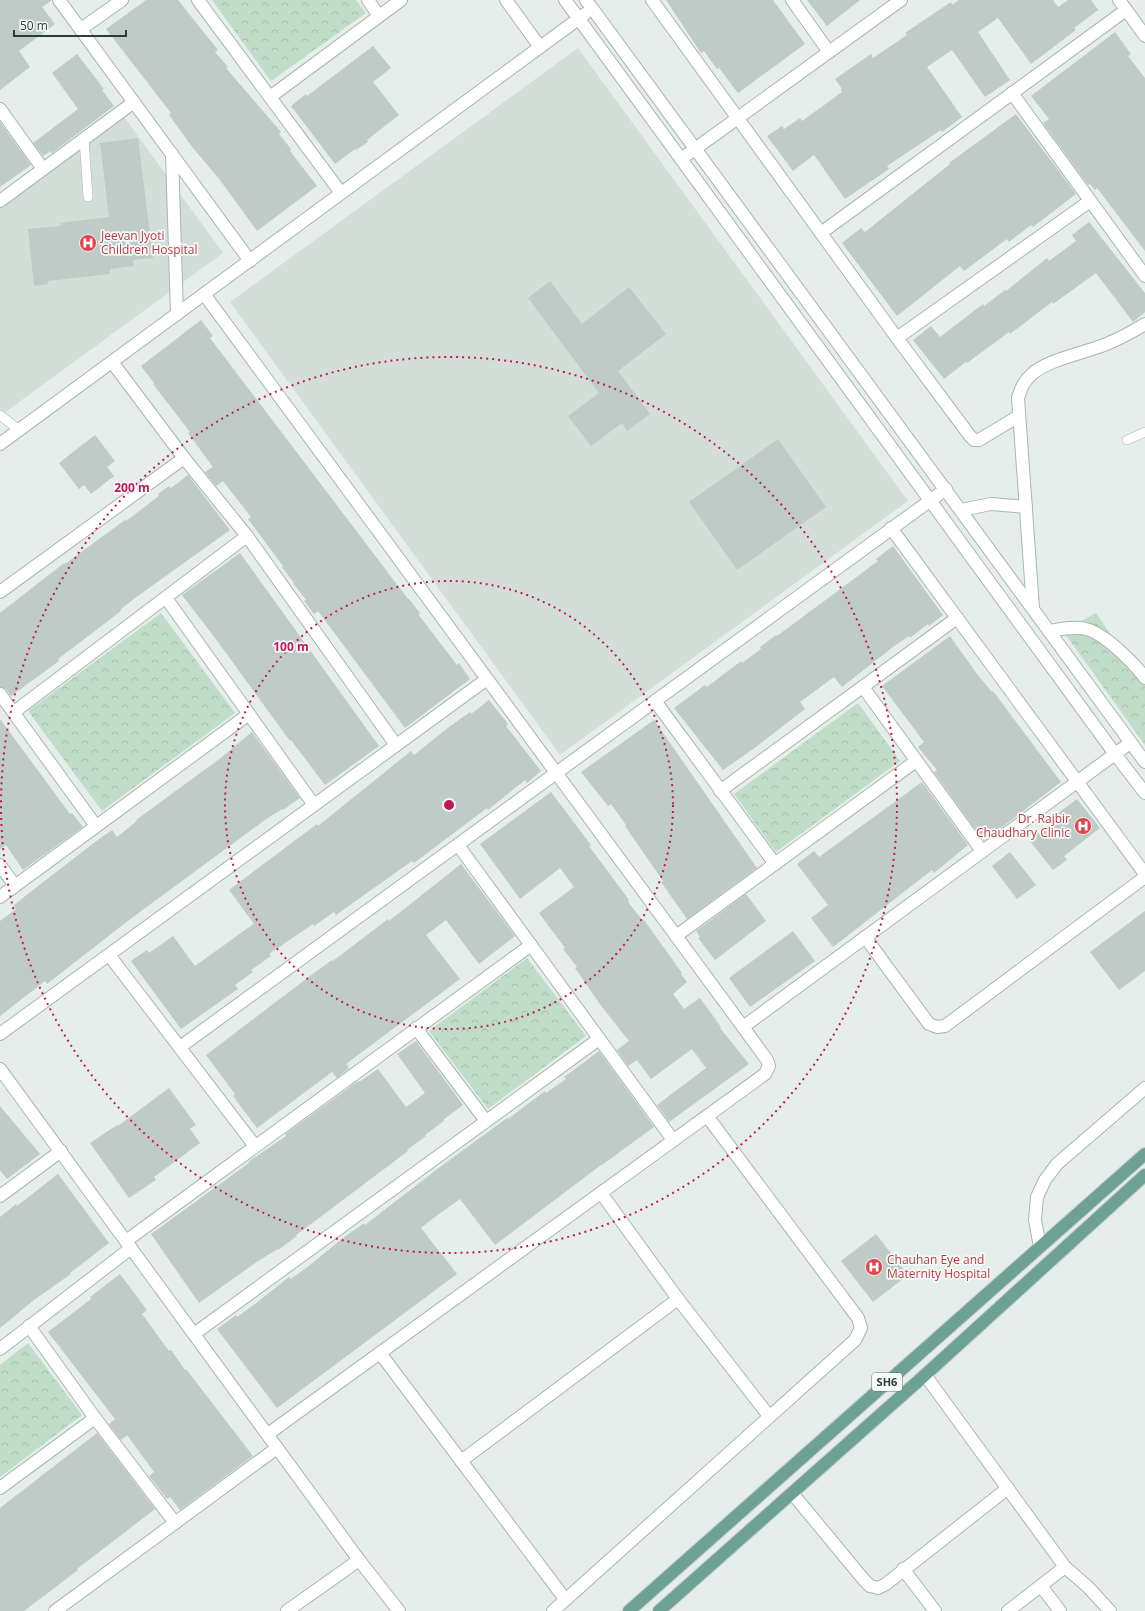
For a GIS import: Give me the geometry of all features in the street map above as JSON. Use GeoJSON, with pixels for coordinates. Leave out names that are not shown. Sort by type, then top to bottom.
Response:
{"type":"FeatureCollection","features":[{"type":"Feature","properties":{"kind":"main road","name":"SH6"},"geometry":{"type":"LineString","coordinates":[[629,1611],[1145,1154]]}},
{"type":"Feature","properties":{"kind":"main road","name":"SH6"},"geometry":{"type":"LineString","coordinates":[[659,1611],[925,1375],[1145,1175]]}},
{"type":"Feature","properties":{"kind":"street"},"geometry":{"type":"LineString","coordinates":[[59,0],[250,261]]}},
{"type":"Feature","properties":{"kind":"street"},"geometry":{"type":"LineString","coordinates":[[81,29],[122,0]]}},
{"type":"Feature","properties":{"kind":"street"},"geometry":{"type":"LineString","coordinates":[[198,0],[341,193]]}},
{"type":"Feature","properties":{"kind":"street"},"geometry":{"type":"LineString","coordinates":[[368,0],[379,16]]}},
{"type":"Feature","properties":{"kind":"street"},"geometry":{"type":"LineString","coordinates":[[270,97],[401,0]]}},
{"type":"Feature","properties":{"kind":"street"},"geometry":{"type":"LineString","coordinates":[[506,0],[540,47]]}},
{"type":"Feature","properties":{"kind":"street"},"geometry":{"type":"LineString","coordinates":[[565,0],[1145,793]]}},
{"type":"Feature","properties":{"kind":"street"},"geometry":{"type":"LineString","coordinates":[[652,0],[897,338],[974,440],[985,438],[1019,416]]}},
{"type":"Feature","properties":{"kind":"street"},"geometry":{"type":"LineString","coordinates":[[792,0],[829,52]]}},
{"type":"Feature","properties":{"kind":"street"},"geometry":{"type":"LineString","coordinates":[[681,159],[901,0]]}},
{"type":"Feature","properties":{"kind":"street"},"geometry":{"type":"LineString","coordinates":[[1119,0],[1145,36]]}},
{"type":"Feature","properties":{"kind":"street"},"geometry":{"type":"LineString","coordinates":[[0,444],[579,19],[589,4],[1145,762]]}},
{"type":"Feature","properties":{"kind":"street"},"geometry":{"type":"LineString","coordinates":[[821,233],[1126,10]]}},
{"type":"Feature","properties":{"kind":"street"},"geometry":{"type":"LineString","coordinates":[[1012,93],[1145,276]]}},
{"type":"Feature","properties":{"kind":"street"},"geometry":{"type":"LineString","coordinates":[[0,201],[134,102]]}},
{"type":"Feature","properties":{"kind":"street"},"geometry":{"type":"LineString","coordinates":[[0,109],[43,169]]}},
{"type":"Feature","properties":{"kind":"street"},"geometry":{"type":"LineString","coordinates":[[172,154],[177,314]]}},
{"type":"Feature","properties":{"kind":"street"},"geometry":{"type":"LineString","coordinates":[[897,338],[1090,200]]}},
{"type":"Feature","properties":{"kind":"street"},"geometry":{"type":"LineString","coordinates":[[204,294],[743,1027],[767,1060],[768,1066],[764,1074],[707,1116],[268,1434]]}},
{"type":"Feature","properties":{"kind":"street"},"geometry":{"type":"LineString","coordinates":[[1033,608],[1018,398],[1022,385],[1032,374],[1045,365],[1112,342],[1130,334],[1145,324]]}},
{"type":"Feature","properties":{"kind":"street"},"geometry":{"type":"LineString","coordinates":[[112,362],[184,458],[247,536],[396,745]]}},
{"type":"Feature","properties":{"kind":"street"},"geometry":{"type":"LineString","coordinates":[[0,592],[184,458]]}},
{"type":"Feature","properties":{"kind":"street"},"geometry":{"type":"LineString","coordinates":[[180,1047],[946,489]]}},
{"type":"Feature","properties":{"kind":"street"},"geometry":{"type":"LineString","coordinates":[[961,510],[991,504],[1026,507]]}},
{"type":"Feature","properties":{"kind":"street"},"geometry":{"type":"LineString","coordinates":[[891,528],[1145,874]]}},
{"type":"Feature","properties":{"kind":"street"},"geometry":{"type":"LineString","coordinates":[[14,712],[247,536]]}},
{"type":"Feature","properties":{"kind":"street"},"geometry":{"type":"LineString","coordinates":[[166,598],[314,805]]}},
{"type":"Feature","properties":{"kind":"street"},"geometry":{"type":"LineString","coordinates":[[720,791],[958,618]]}},
{"type":"Feature","properties":{"kind":"street"},"geometry":{"type":"LineString","coordinates":[[1049,631],[1072,628],[1086,629],[1098,634],[1141,663],[1145,678]]}},
{"type":"Feature","properties":{"kind":"street"},"geometry":{"type":"LineString","coordinates":[[0,1034],[487,679]]}},
{"type":"Feature","properties":{"kind":"street"},"geometry":{"type":"LineString","coordinates":[[863,687],[982,851]]}},
{"type":"Feature","properties":{"kind":"street"},"geometry":{"type":"LineString","coordinates":[[0,694],[96,826]]}},
{"type":"Feature","properties":{"kind":"street"},"geometry":{"type":"LineString","coordinates":[[655,701],[775,864]]}},
{"type":"Feature","properties":{"kind":"street"},"geometry":{"type":"LineString","coordinates":[[0,897],[249,714]]}},
{"type":"Feature","properties":{"kind":"street"},"geometry":{"type":"LineString","coordinates":[[743,1027],[1130,743]]}},
{"type":"Feature","properties":{"kind":"street"},"geometry":{"type":"LineString","coordinates":[[676,936],[916,761]]}},
{"type":"Feature","properties":{"kind":"street"},"geometry":{"type":"LineString","coordinates":[[458,845],[674,1140]]}},
{"type":"Feature","properties":{"kind":"street"},"geometry":{"type":"LineString","coordinates":[[0,865],[15,886]]}},
{"type":"Feature","properties":{"kind":"street"},"geometry":{"type":"LineString","coordinates":[[865,937],[929,1024],[937,1028],[945,1026],[1145,877]]}},
{"type":"Feature","properties":{"kind":"street"},"geometry":{"type":"LineString","coordinates":[[0,1348],[129,1244],[255,1146],[531,944]]}},
{"type":"Feature","properties":{"kind":"street"},"geometry":{"type":"LineString","coordinates":[[109,955],[255,1146]]}},
{"type":"Feature","properties":{"kind":"street"},"geometry":{"type":"LineString","coordinates":[[416,1028],[486,1122]]}},
{"type":"Feature","properties":{"kind":"street"},"geometry":{"type":"LineString","coordinates":[[194,1334],[599,1039]]}},
{"type":"Feature","properties":{"kind":"street"},"geometry":{"type":"LineString","coordinates":[[0,1068],[359,1560],[399,1611]]}},
{"type":"Feature","properties":{"kind":"street"},"geometry":{"type":"LineString","coordinates":[[1040,1247],[1035,1220],[1037,1197],[1045,1180],[1057,1164],[1145,1088]]}},
{"type":"Feature","properties":{"kind":"street"},"geometry":{"type":"LineString","coordinates":[[553,1611],[855,1340],[861,1328],[858,1318],[707,1116]]}},
{"type":"Feature","properties":{"kind":"street"},"geometry":{"type":"LineString","coordinates":[[0,1196],[60,1151]]}},
{"type":"Feature","properties":{"kind":"street"},"geometry":{"type":"LineString","coordinates":[[601,1193],[678,1299],[770,1416]]}},
{"type":"Feature","properties":{"kind":"street"},"geometry":{"type":"LineString","coordinates":[[461,1461],[678,1299]]}},
{"type":"Feature","properties":{"kind":"street"},"geometry":{"type":"LineString","coordinates":[[29,1326],[95,1418],[175,1523]]}},
{"type":"Feature","properties":{"kind":"street"},"geometry":{"type":"LineString","coordinates":[[380,1353],[566,1600]]}},
{"type":"Feature","properties":{"kind":"street"},"geometry":{"type":"LineString","coordinates":[[925,1375],[1065,1566],[1075,1577],[1088,1587],[1110,1611]]}},
{"type":"Feature","properties":{"kind":"street"},"geometry":{"type":"LineString","coordinates":[[0,1488],[95,1418]]}},
{"type":"Feature","properties":{"kind":"street"},"geometry":{"type":"LineString","coordinates":[[55,1611],[277,1448]]}},
{"type":"Feature","properties":{"kind":"street"},"geometry":{"type":"LineString","coordinates":[[792,1493],[870,1586],[878,1588],[886,1584],[903,1569],[1008,1488]]}},
{"type":"Feature","properties":{"kind":"street"},"geometry":{"type":"LineString","coordinates":[[287,1611],[359,1560]]}},
{"type":"Feature","properties":{"kind":"street"},"geometry":{"type":"LineString","coordinates":[[1008,1611],[1065,1566]]}},
{"type":"Feature","properties":{"kind":"street"},"geometry":{"type":"LineString","coordinates":[[903,1569],[935,1611]]}},
{"type":"Feature","properties":{"kind":"street"},"geometry":{"type":"LineString","coordinates":[[1041,1586],[1060,1611]]}},
{"type":"Feature","properties":{"kind":"lane"},"geometry":{"type":"LineString","coordinates":[[84,139],[88,197]]}},
{"type":"Feature","properties":{"kind":"lane"},"geometry":{"type":"LineString","coordinates":[[0,415],[19,430]]}},
{"type":"Feature","properties":{"kind":"lane"},"geometry":{"type":"LineString","coordinates":[[1127,440],[1145,432]]}},
{"type":"Feature","properties":{"kind":"shaded area"},"geometry":{"type":"Polygon","coordinates":[[[578,48],[908,501],[560,755],[230,302],[578,48]]]}},
{"type":"Feature","properties":{"kind":"shaded area"},"geometry":{"type":"Polygon","coordinates":[[[122,114],[223,253],[0,416],[0,204],[122,114]]]}},
{"type":"Feature","properties":{"kind":"green space"},"geometry":{"type":"Polygon","coordinates":[[[212,0],[356,0],[366,13],[271,81],[212,0]]]}},
{"type":"Feature","properties":{"kind":"green space"},"geometry":{"type":"Polygon","coordinates":[[[161,613],[235,713],[102,811],[28,711],[161,613]]]}},
{"type":"Feature","properties":{"kind":"green space"},"geometry":{"type":"Polygon","coordinates":[[[1096,613],[1145,684],[1145,745],[1063,631],[1096,613]]]}},
{"type":"Feature","properties":{"kind":"green space"},"geometry":{"type":"Polygon","coordinates":[[[858,703],[900,761],[776,852],[734,794],[858,703]]]}},
{"type":"Feature","properties":{"kind":"green space"},"geometry":{"type":"Polygon","coordinates":[[[527,958],[586,1036],[488,1109],[429,1031],[527,958]]]}},
{"type":"Feature","properties":{"kind":"green space"},"geometry":{"type":"Polygon","coordinates":[[[28,1343],[82,1415],[0,1477],[0,1365],[28,1343]]]}},
{"type":"Feature","properties":{"kind":"building"},"geometry":{"type":"Polygon","coordinates":[[[0,0],[52,0],[42,7],[55,24],[19,51],[30,67],[0,90],[0,0]]]}},
{"type":"Feature","properties":{"kind":"building"},"geometry":{"type":"Polygon","coordinates":[[[146,0],[178,0],[218,50],[215,52],[228,67],[226,68],[281,132],[279,134],[291,149],[290,151],[317,186],[257,231],[220,180],[193,148],[169,115],[171,113],[106,29],[146,0]]]}},
{"type":"Feature","properties":{"kind":"building"},"geometry":{"type":"Polygon","coordinates":[[[666,0],[773,0],[805,44],[738,93],[719,68],[717,69],[704,51],[701,53],[666,0]]]}},
{"type":"Feature","properties":{"kind":"building"},"geometry":{"type":"Polygon","coordinates":[[[807,0],[860,0],[827,26],[807,0]]]}},
{"type":"Feature","properties":{"kind":"building"},"geometry":{"type":"Polygon","coordinates":[[[959,0],[1053,0],[1058,7],[1068,0],[1091,0],[1098,10],[1074,28],[1076,30],[1031,64],[998,18],[978,32],[1010,80],[985,97],[952,50],[927,67],[962,117],[942,132],[941,130],[887,166],[889,169],[845,199],[814,155],[793,171],[767,136],[782,126],[784,129],[800,118],[802,121],[842,92],[840,90],[842,89],[835,79],[871,54],[873,58],[907,35],[905,33],[927,18],[951,2],[952,5],[959,0]]]}},
{"type":"Feature","properties":{"kind":"building"},"geometry":{"type":"Polygon","coordinates":[[[1115,32],[1131,54],[1128,56],[1145,78],[1145,251],[1097,188],[1095,190],[1090,184],[1088,185],[1043,123],[1049,119],[1031,96],[1115,32]]]}},
{"type":"Feature","properties":{"kind":"building"},"geometry":{"type":"Polygon","coordinates":[[[373,46],[391,68],[373,82],[399,115],[367,140],[368,142],[356,150],[355,149],[335,164],[291,106],[306,94],[307,96],[373,46]]]}},
{"type":"Feature","properties":{"kind":"building"},"geometry":{"type":"Polygon","coordinates":[[[77,54],[104,89],[102,90],[114,106],[52,153],[50,151],[43,156],[33,143],[78,109],[52,73],[77,54]]]}},
{"type":"Feature","properties":{"kind":"building"},"geometry":{"type":"Polygon","coordinates":[[[1016,114],[1076,194],[1033,227],[1031,225],[1009,242],[1007,239],[964,271],[960,266],[897,316],[842,243],[861,228],[865,232],[950,164],[949,163],[1016,114]]]}},
{"type":"Feature","properties":{"kind":"building"},"geometry":{"type":"Polygon","coordinates":[[[0,122],[31,165],[0,187],[0,122]]]}},
{"type":"Feature","properties":{"kind":"building"},"geometry":{"type":"Polygon","coordinates":[[[138,138],[153,258],[133,260],[134,266],[110,269],[110,274],[48,281],[48,284],[34,286],[28,229],[61,226],[60,223],[109,217],[100,143],[138,138]]]}},
{"type":"Feature","properties":{"kind":"building"},"geometry":{"type":"Polygon","coordinates":[[[1089,222],[1145,293],[1145,312],[1133,322],[1096,273],[1053,304],[1052,302],[1010,334],[1009,332],[944,379],[913,340],[931,326],[940,337],[983,304],[984,306],[1005,290],[1006,291],[1047,258],[1049,261],[1076,241],[1072,235],[1089,222]]]}},
{"type":"Feature","properties":{"kind":"building"},"geometry":{"type":"Polygon","coordinates":[[[550,281],[582,324],[629,287],[666,334],[618,371],[650,414],[627,431],[622,423],[591,446],[568,416],[599,393],[528,298],[550,281]]]}},
{"type":"Feature","properties":{"kind":"building"},"geometry":{"type":"Polygon","coordinates":[[[201,320],[213,336],[210,338],[420,613],[418,614],[457,665],[459,663],[470,679],[405,728],[318,611],[314,614],[304,601],[306,600],[282,567],[283,566],[248,519],[251,517],[223,481],[216,486],[205,472],[213,467],[188,433],[190,432],[141,366],[201,320]]]}},
{"type":"Feature","properties":{"kind":"building"},"geometry":{"type":"Polygon","coordinates":[[[95,435],[115,461],[107,467],[114,476],[91,494],[84,485],[79,489],[59,463],[95,435]]]}},
{"type":"Feature","properties":{"kind":"building"},"geometry":{"type":"Polygon","coordinates":[[[778,439],[826,507],[737,570],[689,502],[778,439]]]}},
{"type":"Feature","properties":{"kind":"building"},"geometry":{"type":"Polygon","coordinates":[[[188,475],[230,530],[135,598],[120,610],[121,611],[58,659],[59,661],[11,696],[6,689],[0,687],[0,613],[64,563],[65,564],[125,520],[126,521],[159,496],[158,494],[169,486],[171,488],[188,475]]]}},
{"type":"Feature","properties":{"kind":"building"},"geometry":{"type":"Polygon","coordinates":[[[893,546],[943,615],[929,626],[928,624],[910,638],[909,636],[893,647],[842,687],[834,677],[800,702],[805,709],[756,747],[723,770],[674,708],[705,685],[707,687],[741,661],[742,663],[761,649],[760,647],[878,561],[876,559],[893,546]]]}},
{"type":"Feature","properties":{"kind":"building"},"geometry":{"type":"Polygon","coordinates":[[[240,553],[379,746],[325,785],[291,740],[290,741],[182,595],[240,553]]]}},
{"type":"Feature","properties":{"kind":"building"},"geometry":{"type":"Polygon","coordinates":[[[950,636],[977,674],[992,692],[993,691],[1061,782],[988,838],[984,833],[980,836],[934,772],[937,770],[918,747],[924,742],[882,686],[950,636]]]}},
{"type":"Feature","properties":{"kind":"building"},"geometry":{"type":"Polygon","coordinates":[[[489,700],[508,724],[506,726],[541,771],[527,783],[525,780],[488,810],[487,808],[414,863],[412,861],[336,915],[334,912],[314,926],[313,924],[269,954],[271,956],[251,970],[253,972],[235,985],[238,989],[181,1029],[131,961],[147,950],[149,953],[173,936],[195,966],[254,924],[229,890],[317,824],[318,826],[411,751],[414,755],[449,727],[470,712],[471,714],[489,700]]]}},
{"type":"Feature","properties":{"kind":"building"},"geometry":{"type":"Polygon","coordinates":[[[0,719],[70,814],[72,813],[83,827],[23,870],[6,845],[0,849],[0,719]]]}},
{"type":"Feature","properties":{"kind":"building"},"geometry":{"type":"Polygon","coordinates":[[[654,720],[757,868],[687,919],[661,882],[663,881],[611,804],[608,806],[581,772],[654,720]]]}},
{"type":"Feature","properties":{"kind":"building"},"geometry":{"type":"Polygon","coordinates":[[[252,732],[300,798],[265,820],[129,920],[47,984],[45,981],[0,1016],[0,921],[16,909],[13,906],[112,830],[117,837],[137,821],[136,820],[218,760],[252,732]]]}},
{"type":"Feature","properties":{"kind":"building"},"geometry":{"type":"Polygon","coordinates":[[[922,782],[968,845],[934,873],[932,870],[833,947],[811,918],[828,905],[797,864],[814,851],[819,857],[922,782]]]}},
{"type":"Feature","properties":{"kind":"building"},"geometry":{"type":"Polygon","coordinates":[[[551,792],[591,845],[589,846],[629,900],[628,902],[643,921],[644,920],[682,973],[681,974],[687,982],[673,994],[684,1009],[700,998],[721,1027],[720,1028],[749,1064],[669,1122],[657,1105],[706,1068],[692,1049],[651,1079],[637,1060],[628,1066],[617,1050],[629,1041],[602,1007],[575,968],[577,967],[563,949],[565,948],[539,913],[574,887],[560,868],[520,899],[480,844],[551,792]]]}},
{"type":"Feature","properties":{"kind":"building"},"geometry":{"type":"Polygon","coordinates":[[[1077,799],[1100,828],[1064,856],[1067,860],[1053,870],[1029,840],[1049,825],[1046,822],[1077,799]]]}},
{"type":"Feature","properties":{"kind":"building"},"geometry":{"type":"Polygon","coordinates":[[[1010,852],[1036,885],[1017,899],[992,866],[1010,852]]]}},
{"type":"Feature","properties":{"kind":"building"},"geometry":{"type":"Polygon","coordinates":[[[461,864],[515,936],[479,964],[446,920],[426,935],[460,979],[346,1064],[349,1068],[337,1078],[332,1072],[257,1128],[233,1096],[235,1094],[206,1055],[314,973],[332,960],[333,961],[388,919],[389,921],[461,864]]]}},
{"type":"Feature","properties":{"kind":"building"},"geometry":{"type":"Polygon","coordinates":[[[746,894],[766,921],[715,960],[698,938],[700,937],[696,931],[746,894]]]}},
{"type":"Feature","properties":{"kind":"building"},"geometry":{"type":"Polygon","coordinates":[[[1145,911],[1145,971],[1119,990],[1090,952],[1145,911]]]}},
{"type":"Feature","properties":{"kind":"building"},"geometry":{"type":"Polygon","coordinates":[[[793,931],[815,961],[750,1007],[729,978],[793,931]]]}},
{"type":"Feature","properties":{"kind":"building"},"geometry":{"type":"Polygon","coordinates":[[[416,1041],[463,1105],[407,1150],[408,1151],[296,1235],[297,1236],[278,1250],[258,1261],[199,1303],[151,1234],[249,1163],[248,1162],[286,1136],[285,1134],[358,1081],[359,1082],[378,1069],[406,1107],[425,1093],[397,1054],[416,1041]]]}},
{"type":"Feature","properties":{"kind":"building"},"geometry":{"type":"Polygon","coordinates":[[[599,1051],[654,1127],[495,1245],[460,1199],[432,1219],[421,1228],[457,1274],[277,1408],[217,1329],[236,1315],[237,1317],[255,1304],[289,1277],[291,1279],[343,1238],[364,1223],[365,1225],[507,1118],[508,1119],[545,1091],[546,1093],[566,1079],[564,1077],[599,1051]]]}},
{"type":"Feature","properties":{"kind":"building"},"geometry":{"type":"Polygon","coordinates":[[[169,1088],[196,1125],[190,1129],[200,1143],[154,1177],[156,1180],[129,1198],[90,1143],[117,1125],[118,1126],[169,1088]]]}},
{"type":"Feature","properties":{"kind":"building"},"geometry":{"type":"Polygon","coordinates":[[[0,1106],[40,1154],[7,1179],[0,1170],[0,1106]]]}},
{"type":"Feature","properties":{"kind":"building"},"geometry":{"type":"Polygon","coordinates":[[[58,1174],[109,1243],[0,1328],[0,1217],[16,1204],[17,1206],[58,1174]]]}},
{"type":"Feature","properties":{"kind":"building"},"geometry":{"type":"Polygon","coordinates":[[[876,1234],[908,1275],[873,1302],[841,1261],[876,1234]]]}},
{"type":"Feature","properties":{"kind":"building"},"geometry":{"type":"Polygon","coordinates":[[[120,1274],[147,1310],[142,1314],[169,1351],[171,1350],[253,1456],[180,1510],[170,1497],[167,1499],[149,1476],[154,1472],[127,1435],[121,1440],[109,1424],[115,1419],[48,1332],[91,1299],[90,1297],[120,1274]]]}},
{"type":"Feature","properties":{"kind":"building"},"geometry":{"type":"Polygon","coordinates":[[[97,1433],[155,1509],[24,1611],[0,1611],[0,1508],[97,1433]]]}},
{"type":"Feature","properties":{"kind":"place","name":"Jeevan Jyoti Children Hospital"},"geometry":{"type":"Point","coordinates":[88,243]}},
{"type":"Feature","properties":{"kind":"place","name":"Dr. Rajbir Chaudhary Clinic"},"geometry":{"type":"Point","coordinates":[1083,826]}},
{"type":"Feature","properties":{"kind":"place","name":"Chauhan Eye and Maternity Hospital"},"geometry":{"type":"Point","coordinates":[874,1267]}}]}
